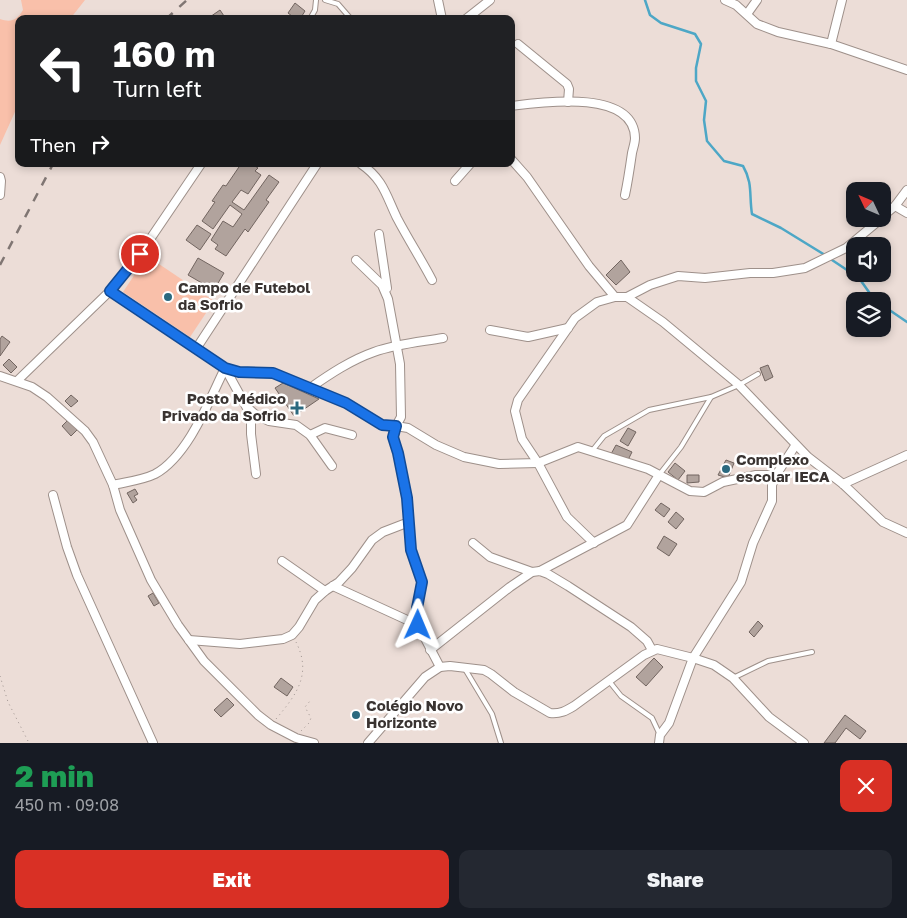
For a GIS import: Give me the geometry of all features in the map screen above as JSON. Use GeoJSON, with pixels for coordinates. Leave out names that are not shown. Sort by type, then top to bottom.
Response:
{"type":"FeatureCollection","features":[{"type":"Feature","properties":{"kind":"street"},"geometry":{"type":"LineString","coordinates":[[438,0],[441,15]]}},
{"type":"Feature","properties":{"kind":"street"},"geometry":{"type":"LineString","coordinates":[[471,15],[490,0]]}},
{"type":"Feature","properties":{"kind":"street"},"geometry":{"type":"LineString","coordinates":[[726,0],[736,5],[757,24],[778,32],[831,44],[907,70]]}},
{"type":"Feature","properties":{"kind":"street"},"geometry":{"type":"LineString","coordinates":[[747,14],[757,0]]}},
{"type":"Feature","properties":{"kind":"street"},"geometry":{"type":"LineString","coordinates":[[831,44],[842,0]]}},
{"type":"Feature","properties":{"kind":"street"},"geometry":{"type":"LineString","coordinates":[[518,44],[566,84],[569,89],[568,102]]}},
{"type":"Feature","properties":{"kind":"street"},"geometry":{"type":"LineString","coordinates":[[515,106],[568,102],[602,104],[618,110],[631,123],[635,138],[625,195]]}},
{"type":"Feature","properties":{"kind":"street"},"geometry":{"type":"LineString","coordinates":[[515,164],[527,177],[588,266],[615,297]]}},
{"type":"Feature","properties":{"kind":"street"},"geometry":{"type":"LineString","coordinates":[[16,382],[110,291],[140,254],[199,167]]}},
{"type":"Feature","properties":{"kind":"street"},"geometry":{"type":"LineString","coordinates":[[196,349],[316,167]]}},
{"type":"Feature","properties":{"kind":"street"},"geometry":{"type":"LineString","coordinates":[[366,167],[372,171],[382,184],[397,217],[432,280]]}},
{"type":"Feature","properties":{"kind":"street"},"geometry":{"type":"LineString","coordinates":[[455,181],[467,167]]}},
{"type":"Feature","properties":{"kind":"street"},"geometry":{"type":"LineString","coordinates":[[0,178],[2,181],[0,195]]}},
{"type":"Feature","properties":{"kind":"street"},"geometry":{"type":"LineString","coordinates":[[891,209],[907,190]]}},
{"type":"Feature","properties":{"kind":"street"},"geometry":{"type":"LineString","coordinates":[[894,206],[907,213]]}},
{"type":"Feature","properties":{"kind":"street"},"geometry":{"type":"LineString","coordinates":[[594,542],[567,517],[538,462],[522,439],[515,411],[518,400],[575,318],[597,302],[615,297],[627,297],[678,276],[705,278],[750,273],[774,273],[805,268],[846,248],[870,228]]}},
{"type":"Feature","properties":{"kind":"street"},"geometry":{"type":"LineString","coordinates":[[379,234],[400,364],[401,417],[393,437],[407,498],[411,550],[422,582],[417,608],[418,625],[440,667]]}},
{"type":"Feature","properties":{"kind":"street"},"geometry":{"type":"LineString","coordinates":[[356,260],[382,285],[388,299]]}},
{"type":"Feature","properties":{"kind":"street"},"geometry":{"type":"LineString","coordinates":[[110,291],[225,368],[239,372],[273,373],[346,403],[382,425],[408,428],[436,445],[464,457],[499,464],[538,462],[578,447],[648,470],[690,491],[704,492],[722,482],[756,475],[776,475]]}},
{"type":"Feature","properties":{"kind":"street"},"geometry":{"type":"LineString","coordinates":[[627,297],[663,322],[739,385],[795,446],[843,484],[883,522],[907,533]]}},
{"type":"Feature","properties":{"kind":"street"},"geometry":{"type":"LineString","coordinates":[[490,330],[528,337],[568,328]]}},
{"type":"Feature","properties":{"kind":"street"},"geometry":{"type":"LineString","coordinates":[[310,388],[329,374],[374,352],[396,346],[443,338]]}},
{"type":"Feature","properties":{"kind":"street"},"geometry":{"type":"LineString","coordinates":[[225,368],[251,418],[256,474]]}},
{"type":"Feature","properties":{"kind":"street"},"geometry":{"type":"LineString","coordinates":[[113,485],[153,475],[170,464],[205,410],[225,368]]}},
{"type":"Feature","properties":{"kind":"street"},"geometry":{"type":"LineString","coordinates":[[0,376],[32,387],[47,397],[86,431],[100,454],[113,485],[120,510],[151,580],[204,661],[271,725],[287,734],[314,743]]}},
{"type":"Feature","properties":{"kind":"street"},"geometry":{"type":"LineString","coordinates":[[247,408],[269,421],[296,425],[310,435],[332,466]]}},
{"type":"Feature","properties":{"kind":"street"},"geometry":{"type":"LineString","coordinates":[[310,435],[325,428],[352,435]]}},
{"type":"Feature","properties":{"kind":"street"},"geometry":{"type":"LineString","coordinates":[[660,739],[669,723],[693,658],[741,582],[754,543],[772,500],[772,485],[776,475],[795,446]]}},
{"type":"Feature","properties":{"kind":"street"},"geometry":{"type":"LineString","coordinates":[[843,484],[907,455]]}},
{"type":"Feature","properties":{"kind":"street"},"geometry":{"type":"LineString","coordinates":[[430,650],[510,587],[627,525],[659,475]]}},
{"type":"Feature","properties":{"kind":"street"},"geometry":{"type":"LineString","coordinates":[[53,495],[67,547],[77,575],[153,743]]}},
{"type":"Feature","properties":{"kind":"street"},"geometry":{"type":"LineString","coordinates":[[189,640],[240,644],[283,639],[292,635],[315,600],[352,568],[372,540],[383,532],[409,522]]}},
{"type":"Feature","properties":{"kind":"street"},"geometry":{"type":"LineString","coordinates":[[474,543],[490,557],[548,574],[568,586],[631,627],[647,641],[652,650]]}},
{"type":"Feature","properties":{"kind":"street"},"geometry":{"type":"LineString","coordinates":[[282,561],[325,591]]}},
{"type":"Feature","properties":{"kind":"street"},"geometry":{"type":"LineString","coordinates":[[333,586],[418,625]]}},
{"type":"Feature","properties":{"kind":"street"},"geometry":{"type":"LineString","coordinates":[[368,743],[425,678],[440,667],[450,666],[484,670],[514,692],[550,713],[556,714],[574,706],[652,650],[658,649],[714,665],[733,678],[769,717],[804,743]]}},
{"type":"Feature","properties":{"kind":"lane"},"geometry":{"type":"LineString","coordinates":[[312,15],[316,0]]}},
{"type":"Feature","properties":{"kind":"lane"},"geometry":{"type":"LineString","coordinates":[[325,0],[338,4],[348,15]]}},
{"type":"Feature","properties":{"kind":"lane"},"geometry":{"type":"LineString","coordinates":[[592,451],[604,436],[649,410],[711,397],[739,385],[758,374]]}},
{"type":"Feature","properties":{"kind":"lane"},"geometry":{"type":"LineString","coordinates":[[659,475],[680,447],[711,397]]}},
{"type":"Feature","properties":{"kind":"lane"},"geometry":{"type":"LineString","coordinates":[[733,678],[768,661],[812,652]]}},
{"type":"Feature","properties":{"kind":"lane"},"geometry":{"type":"LineString","coordinates":[[465,668],[492,714],[501,743]]}},
{"type":"Feature","properties":{"kind":"lane"},"geometry":{"type":"LineString","coordinates":[[609,681],[621,696],[652,718],[660,739]]}},
{"type":"Feature","properties":{"kind":"path"},"geometry":{"type":"LineString","coordinates":[[271,725],[291,701],[299,687],[303,662],[301,653],[292,635]]}},
{"type":"Feature","properties":{"kind":"path"},"geometry":{"type":"LineString","coordinates":[[0,676],[8,702],[29,743]]}},
{"type":"Feature","properties":{"kind":"path"},"geometry":{"type":"LineString","coordinates":[[300,739],[298,735],[311,718],[305,706],[310,701]]}},
{"type":"Feature","properties":{"kind":"shaded area"},"geometry":{"type":"Polygon","coordinates":[[[21,0],[85,0],[73,15],[19,15],[23,10],[21,0]]]}},
{"type":"Feature","properties":{"kind":"shaded area"},"geometry":{"type":"Polygon","coordinates":[[[15,18],[15,112],[0,145],[0,19],[13,20],[15,18]]]}},
{"type":"Feature","properties":{"kind":"shaded area","name":"Campo de Futebol da Sofrio"},"geometry":{"type":"Polygon","coordinates":[[[147,256],[214,301],[190,337],[123,292],[147,256]]]}},
{"type":"Feature","properties":{"kind":"building"},"geometry":{"type":"Polygon","coordinates":[[[295,3],[305,11],[302,15],[291,15],[288,13],[295,3]]]}},
{"type":"Feature","properties":{"kind":"building"},"geometry":{"type":"Polygon","coordinates":[[[220,10],[223,15],[213,15],[220,10]]]}},
{"type":"Feature","properties":{"kind":"building"},"geometry":{"type":"Polygon","coordinates":[[[239,167],[258,168],[255,171],[261,175],[248,194],[241,190],[232,202],[244,210],[269,175],[279,182],[266,200],[269,202],[248,232],[245,229],[226,256],[215,249],[218,245],[211,240],[223,221],[233,227],[242,214],[230,205],[213,229],[202,221],[215,202],[212,201],[223,185],[226,186],[239,167]]]}},
{"type":"Feature","properties":{"kind":"building"},"geometry":{"type":"Polygon","coordinates":[[[197,225],[211,234],[200,250],[186,240],[197,225]]]}},
{"type":"Feature","properties":{"kind":"building"},"geometry":{"type":"Polygon","coordinates":[[[198,258],[224,273],[214,290],[188,275],[198,258]]]}},
{"type":"Feature","properties":{"kind":"building"},"geometry":{"type":"Polygon","coordinates":[[[621,260],[630,272],[616,285],[606,275],[621,260]]]}},
{"type":"Feature","properties":{"kind":"building"},"geometry":{"type":"Polygon","coordinates":[[[2,336],[10,342],[0,356],[0,339],[2,336]]]}},
{"type":"Feature","properties":{"kind":"building"},"geometry":{"type":"Polygon","coordinates":[[[9,359],[17,367],[11,373],[3,365],[9,359]]]}},
{"type":"Feature","properties":{"kind":"building"},"geometry":{"type":"Polygon","coordinates":[[[768,365],[773,377],[765,381],[760,368],[768,365]]]}},
{"type":"Feature","properties":{"kind":"building","name":"Posto Médico Privado da Sofrio"},"geometry":{"type":"Polygon","coordinates":[[[283,383],[319,399],[294,416],[275,388],[283,383]]]}},
{"type":"Feature","properties":{"kind":"building"},"geometry":{"type":"Polygon","coordinates":[[[71,395],[78,401],[71,407],[65,401],[71,395]]]}},
{"type":"Feature","properties":{"kind":"building"},"geometry":{"type":"Polygon","coordinates":[[[68,420],[77,430],[71,436],[62,426],[68,420]]]}},
{"type":"Feature","properties":{"kind":"building"},"geometry":{"type":"Polygon","coordinates":[[[628,428],[636,432],[628,446],[620,441],[628,428]]]}},
{"type":"Feature","properties":{"kind":"building"},"geometry":{"type":"Polygon","coordinates":[[[616,445],[632,452],[627,462],[611,454],[616,445]]]}},
{"type":"Feature","properties":{"kind":"building","name":"Complexo escolar IECA"},"geometry":{"type":"Polygon","coordinates":[[[726,460],[734,463],[728,478],[718,475],[726,460]]]}},
{"type":"Feature","properties":{"kind":"building"},"geometry":{"type":"Polygon","coordinates":[[[675,463],[685,471],[678,480],[668,472],[675,463]]]}},
{"type":"Feature","properties":{"kind":"building"},"geometry":{"type":"Polygon","coordinates":[[[687,475],[699,475],[699,482],[687,483],[687,475]]]}},
{"type":"Feature","properties":{"kind":"building"},"geometry":{"type":"Polygon","coordinates":[[[135,489],[138,494],[134,496],[137,500],[133,503],[127,493],[135,489]]]}},
{"type":"Feature","properties":{"kind":"building"},"geometry":{"type":"Polygon","coordinates":[[[661,503],[670,509],[664,517],[655,510],[661,503]]]}},
{"type":"Feature","properties":{"kind":"building"},"geometry":{"type":"Polygon","coordinates":[[[676,512],[684,519],[676,529],[668,522],[676,512]]]}},
{"type":"Feature","properties":{"kind":"building"},"geometry":{"type":"Polygon","coordinates":[[[664,536],[677,544],[669,556],[657,548],[664,536]]]}},
{"type":"Feature","properties":{"kind":"building"},"geometry":{"type":"Polygon","coordinates":[[[153,593],[159,603],[154,606],[148,596],[153,593]]]}},
{"type":"Feature","properties":{"kind":"building"},"geometry":{"type":"Polygon","coordinates":[[[758,621],[763,626],[754,637],[749,632],[758,621]]]}},
{"type":"Feature","properties":{"kind":"building"},"geometry":{"type":"Polygon","coordinates":[[[654,658],[663,667],[646,686],[636,677],[654,658]]]}},
{"type":"Feature","properties":{"kind":"building"},"geometry":{"type":"Polygon","coordinates":[[[281,678],[293,687],[287,696],[274,687],[281,678]]]}},
{"type":"Feature","properties":{"kind":"building"},"geometry":{"type":"Polygon","coordinates":[[[227,698],[234,705],[221,717],[214,710],[227,698]]]}},
{"type":"Feature","properties":{"kind":"building"},"geometry":{"type":"Polygon","coordinates":[[[845,715],[866,731],[860,739],[846,728],[835,743],[824,743],[845,715]]]}},
{"type":"Feature","properties":{"kind":"waterway"},"geometry":{"type":"LineString","coordinates":[[645,0],[650,15],[661,23],[695,34],[701,44],[696,68],[696,81],[706,101],[704,120],[707,141],[724,161],[743,166],[749,184],[752,214],[781,228],[825,255]]}},
{"type":"Feature","properties":{"kind":"waterway"},"geometry":{"type":"LineString","coordinates":[[829,258],[859,278],[869,292]]}},
{"type":"Feature","properties":{"kind":"waterway"},"geometry":{"type":"LineString","coordinates":[[891,311],[907,322]]}},
{"type":"Feature","properties":{"kind":"railway"},"geometry":{"type":"LineString","coordinates":[[170,15],[187,0]]}},
{"type":"Feature","properties":{"kind":"railway"},"geometry":{"type":"LineString","coordinates":[[0,265],[51,167]]}},
{"type":"Feature","properties":{"kind":"place","name":"Campo de Futebol da Sofrio"},"geometry":{"type":"Point","coordinates":[168,297]}},
{"type":"Feature","properties":{"kind":"place","name":"Posto Médico Privado da Sofrio"},"geometry":{"type":"Point","coordinates":[297,408]}},
{"type":"Feature","properties":{"kind":"place","name":"Complexo escolar IECA"},"geometry":{"type":"Point","coordinates":[726,469]}},
{"type":"Feature","properties":{"kind":"place","name":"Colégio Novo Horizonte"},"geometry":{"type":"Point","coordinates":[356,715]}},
{"type":"Feature","properties":{"kind":"route"},"geometry":{"type":"LineString","coordinates":[[140,254],[110,291],[225,368],[239,372],[273,373],[346,403],[382,425],[396,426],[393,437],[407,498],[411,550],[422,582],[417,608],[418,625]]}}]}
